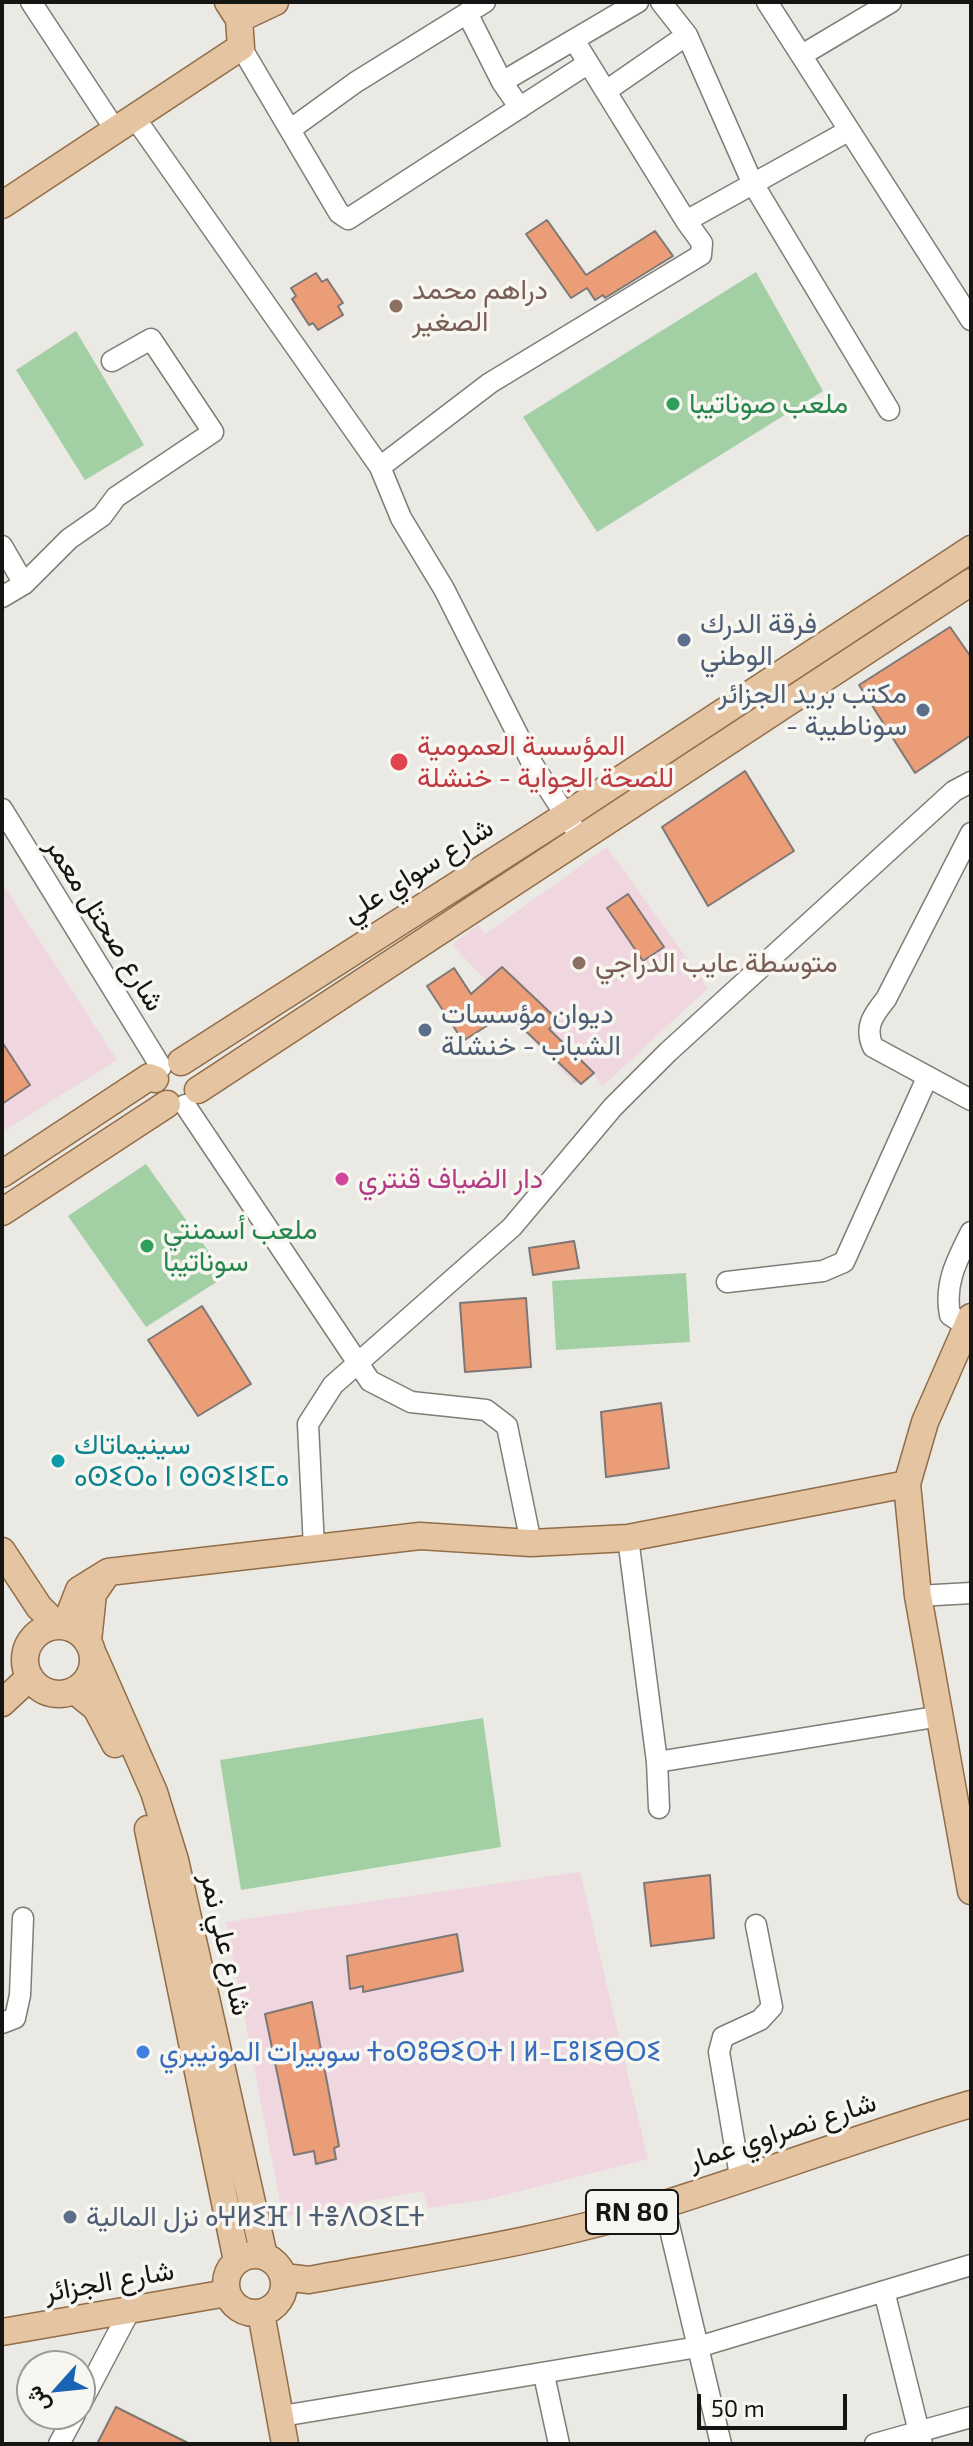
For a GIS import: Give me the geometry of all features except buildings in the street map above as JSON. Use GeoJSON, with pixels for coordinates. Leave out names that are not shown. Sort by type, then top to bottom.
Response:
{"type":"FeatureCollection","features":[{"type":"Feature","properties":{"kind":"main road"},"geometry":{"type":"LineString","coordinates":[[2,205],[241,47],[233,11],[275,2]]}},
{"type":"Feature","properties":{"kind":"main road","name":"شارع سواي علي"},"geometry":{"type":"LineString","coordinates":[[2,1174],[149,1077],[565,816],[971,549]]}},
{"type":"Feature","properties":{"kind":"main road"},"geometry":{"type":"LineString","coordinates":[[2,1212],[183,1099],[971,582]]}},
{"type":"Feature","properties":{"kind":"main road"},"geometry":{"type":"LineString","coordinates":[[869,616],[884,639]]}},
{"type":"Feature","properties":{"kind":"main road"},"geometry":{"type":"LineString","coordinates":[[166,1069],[196,1072],[183,1099],[158,1096],[166,1069]]}},
{"type":"Feature","properties":{"kind":"main road"},"geometry":{"type":"LineString","coordinates":[[969,1321],[925,1422],[907,1484],[918,1596],[971,1891]]}},
{"type":"Feature","properties":{"kind":"main road"},"geometry":{"type":"LineString","coordinates":[[108,1572],[93,1594],[89,1676],[75,1691],[65,1694],[45,1691],[30,1677],[26,1668],[27,1648],[39,1632],[61,1625],[79,1590],[108,1572],[420,1536],[531,1543],[628,1538],[907,1484]]}},
{"type":"Feature","properties":{"kind":"main road"},"geometry":{"type":"LineString","coordinates":[[2,1551],[39,1607],[91,1648]]}},
{"type":"Feature","properties":{"kind":"main road","name":"شارع علي نمر"},"geometry":{"type":"LineString","coordinates":[[91,1648],[154,1792],[175,1860],[264,2256]]}},
{"type":"Feature","properties":{"kind":"main road"},"geometry":{"type":"LineString","coordinates":[[2,1703],[30,1677]]}},
{"type":"Feature","properties":{"kind":"main road","name":"شارع علي نمر"},"geometry":{"type":"LineString","coordinates":[[75,1691],[96,1708],[110,1731],[154,1848],[237,2261]]}},
{"type":"Feature","properties":{"kind":"main road","name":"شارع نصراوي عمار"},"geometry":{"type":"LineString","coordinates":[[284,2277],[309,2280],[499,2245],[664,2204],[740,2176],[971,2104]]}},
{"type":"Feature","properties":{"kind":"main road"},"geometry":{"type":"LineString","coordinates":[[254,2255],[264,2256],[277,2265],[284,2277],[281,2298],[261,2313],[237,2307],[227,2293],[227,2275],[237,2261],[254,2255]]}},
{"type":"Feature","properties":{"kind":"main road","name":"شارع الجزائر"},"geometry":{"type":"LineString","coordinates":[[2,2332],[227,2293]]}},
{"type":"Feature","properties":{"kind":"main road"},"geometry":{"type":"LineString","coordinates":[[261,2313],[285,2444]]}},
{"type":"Feature","properties":{"kind":"street"},"geometry":{"type":"LineString","coordinates":[[31,2],[380,467],[401,518],[444,589],[533,765],[581,838]]}},
{"type":"Feature","properties":{"kind":"street"},"geometry":{"type":"LineString","coordinates":[[502,82],[638,2]]}},
{"type":"Feature","properties":{"kind":"street"},"geometry":{"type":"LineString","coordinates":[[661,2],[687,35],[752,182],[889,410]]}},
{"type":"Feature","properties":{"kind":"street"},"geometry":{"type":"LineString","coordinates":[[767,2],[971,320]]}},
{"type":"Feature","properties":{"kind":"street"},"geometry":{"type":"LineString","coordinates":[[802,55],[891,2]]}},
{"type":"Feature","properties":{"kind":"street"},"geometry":{"type":"LineString","coordinates":[[291,129],[356,82],[476,8],[502,82],[520,108]]}},
{"type":"Feature","properties":{"kind":"street"},"geometry":{"type":"LineString","coordinates":[[606,91],[687,35]]}},
{"type":"Feature","properties":{"kind":"street"},"geometry":{"type":"LineString","coordinates":[[380,467],[490,383],[697,258],[703,251],[702,243],[574,40]]}},
{"type":"Feature","properties":{"kind":"street"},"geometry":{"type":"LineString","coordinates":[[241,47],[339,213],[348,219],[587,64]]}},
{"type":"Feature","properties":{"kind":"street"},"geometry":{"type":"LineString","coordinates":[[686,221],[848,131]]}},
{"type":"Feature","properties":{"kind":"street"},"geometry":{"type":"LineString","coordinates":[[2,597],[24,584],[69,539],[102,516],[116,497],[213,432],[151,339],[112,361]]}},
{"type":"Feature","properties":{"kind":"street"},"geometry":{"type":"LineString","coordinates":[[2,546],[24,584]]}},
{"type":"Feature","properties":{"kind":"street"},"geometry":{"type":"LineString","coordinates":[[314,1548],[308,1424],[333,1385],[512,1227],[613,1107],[668,1052],[954,791],[971,782]]}},
{"type":"Feature","properties":{"kind":"street","name":"شارع صحتل معمر"},"geometry":{"type":"LineString","coordinates":[[2,809],[166,1069]]}},
{"type":"Feature","properties":{"kind":"street"},"geometry":{"type":"LineString","coordinates":[[971,833],[886,999],[873,1016],[867,1033],[873,1047],[971,1100]]}},
{"type":"Feature","properties":{"kind":"street"},"geometry":{"type":"LineString","coordinates":[[727,1282],[823,1271],[844,1262],[927,1078]]}},
{"type":"Feature","properties":{"kind":"street"},"geometry":{"type":"LineString","coordinates":[[183,1099],[370,1381],[411,1402],[486,1410],[507,1426],[531,1543]]}},
{"type":"Feature","properties":{"kind":"street"},"geometry":{"type":"LineString","coordinates":[[969,1321],[950,1315],[948,1289],[951,1271],[971,1232]]}},
{"type":"Feature","properties":{"kind":"street"},"geometry":{"type":"LineString","coordinates":[[628,1538],[657,1762],[659,1808]]}},
{"type":"Feature","properties":{"kind":"street"},"geometry":{"type":"LineString","coordinates":[[918,1596],[971,1593]]}},
{"type":"Feature","properties":{"kind":"street"},"geometry":{"type":"LineString","coordinates":[[657,1762],[941,1716]]}},
{"type":"Feature","properties":{"kind":"street"},"geometry":{"type":"LineString","coordinates":[[2,2023],[15,2018],[20,1995],[23,1918]]}},
{"type":"Feature","properties":{"kind":"street"},"geometry":{"type":"LineString","coordinates":[[740,2176],[719,2052],[723,2037],[760,2020],[772,2007],[756,1925]]}},
{"type":"Feature","properties":{"kind":"street"},"geometry":{"type":"LineString","coordinates":[[664,2204],[721,2444]]}},
{"type":"Feature","properties":{"kind":"street"},"geometry":{"type":"LineString","coordinates":[[282,2416],[544,2375],[698,2347],[971,2265]]}},
{"type":"Feature","properties":{"kind":"street"},"geometry":{"type":"LineString","coordinates":[[884,2291],[921,2438]]}},
{"type":"Feature","properties":{"kind":"street"},"geometry":{"type":"LineString","coordinates":[[96,2375],[130,2310]]}},
{"type":"Feature","properties":{"kind":"street"},"geometry":{"type":"LineString","coordinates":[[544,2375],[559,2444]]}},
{"type":"Feature","properties":{"kind":"street"},"geometry":{"type":"LineString","coordinates":[[875,2444],[921,2438],[971,2417]]}},
{"type":"Feature","properties":{"kind":"shaded area","name":"متوسطة عايب الدراجي"},"geometry":{"type":"Polygon","coordinates":[[[607,847],[708,988],[602,1087],[594,1073],[575,1084],[496,1003],[502,997],[452,945],[478,925],[485,934],[607,847]]]}},
{"type":"Feature","properties":{"kind":"shaded area"},"geometry":{"type":"Polygon","coordinates":[[[2,883],[117,1060],[2,1132],[2,883]]]}},
{"type":"Feature","properties":{"kind":"shaded area"},"geometry":{"type":"Polygon","coordinates":[[[580,1872],[648,2159],[489,2199],[428,2208],[423,2191],[283,2217],[226,1922],[580,1872]]]}},
{"type":"Feature","properties":{"kind":"green space","name":"ملعب صوناتيبا"},"geometry":{"type":"Polygon","coordinates":[[[756,272],[823,391],[597,532],[523,417],[756,272]]]}},
{"type":"Feature","properties":{"kind":"green space"},"geometry":{"type":"Polygon","coordinates":[[[76,331],[144,445],[85,480],[16,370],[76,331]]]}},
{"type":"Feature","properties":{"kind":"green space","name":"ملعب أسمنتي سوناتيبا"},"geometry":{"type":"Polygon","coordinates":[[[146,1164],[226,1276],[146,1327],[68,1216],[146,1164]]]}},
{"type":"Feature","properties":{"kind":"green space"},"geometry":{"type":"Polygon","coordinates":[[[686,1273],[690,1342],[556,1350],[552,1281],[686,1273]]]}},
{"type":"Feature","properties":{"kind":"green space"},"geometry":{"type":"Polygon","coordinates":[[[483,1718],[501,1847],[241,1890],[220,1760],[483,1718]]]}},
{"type":"Feature","properties":{"kind":"place","name":"دراهم محمد الصغير"},"geometry":{"type":"Point","coordinates":[396,306]}},
{"type":"Feature","properties":{"kind":"place","name":"ملعب صوناتيبا"},"geometry":{"type":"Point","coordinates":[673,404]}},
{"type":"Feature","properties":{"kind":"place","name":"فرقة الدرك الوطني"},"geometry":{"type":"Point","coordinates":[684,640]}},
{"type":"Feature","properties":{"kind":"place","name":"مكتب بريد الجزائر - سوناطيبة"},"geometry":{"type":"Point","coordinates":[923,710]}},
{"type":"Feature","properties":{"kind":"place","name":"المؤسسة العمومية للصحة الجواية - خنشلة"},"geometry":{"type":"Point","coordinates":[399,762]}},
{"type":"Feature","properties":{"kind":"place","name":"متوسطة عايب الدراجي"},"geometry":{"type":"Point","coordinates":[579,963]}},
{"type":"Feature","properties":{"kind":"place","name":"ديوان مؤسسات الشباب - خنشلة"},"geometry":{"type":"Point","coordinates":[425,1030]}},
{"type":"Feature","properties":{"kind":"place","name":"دار الضياف قنتري"},"geometry":{"type":"Point","coordinates":[342,1179]}},
{"type":"Feature","properties":{"kind":"place","name":"ملعب أسمنتي سوناتيبا"},"geometry":{"type":"Point","coordinates":[147,1246]}},
{"type":"Feature","properties":{"kind":"place","name":"سينيماتاك ⴰⵙⵉⵔⴰ ⵏ ⵙⵙⵉⵏⵉⵎⴰ"},"geometry":{"type":"Point","coordinates":[58,1461]}},
{"type":"Feature","properties":{"kind":"place","name":"سوبيرات المونيبري ⵜⴰⵙⵓⴱⵉⵔⵜ ⵏ ⵍ-ⵎⵓⵏⵉⴱⵔⵉ"},"geometry":{"type":"Point","coordinates":[143,2052]}},
{"type":"Feature","properties":{"kind":"place","name":"نزل المالية ⴰⵖⵍⵉⴼ ⵏ ⵜⴻⴷⵔⵉⵎⵜ"},"geometry":{"type":"Point","coordinates":[70,2217]}}]}
